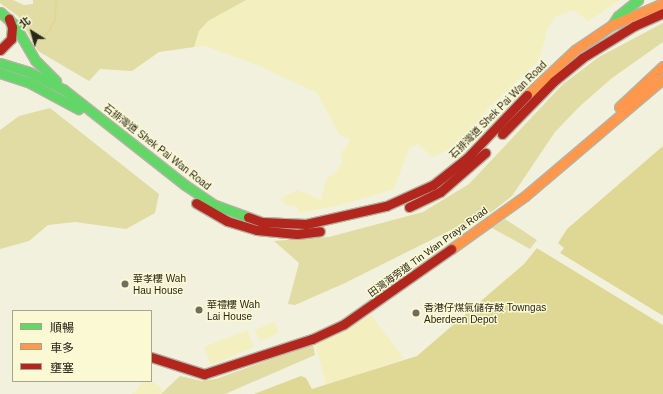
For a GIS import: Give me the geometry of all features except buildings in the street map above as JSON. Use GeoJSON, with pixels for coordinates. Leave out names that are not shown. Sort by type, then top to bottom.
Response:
{"type":"FeatureCollection","features":[{"type":"Feature","properties":{"kind":"main road","name":"石排灣道 Shek Pai Wan Road"},"geometry":{"type":"LineString","coordinates":[[0,63],[29,72],[63,89],[185,185],[215,205],[262,222],[306,224],[386,206],[417,194],[441,180],[474,152],[557,66],[612,25],[618,16],[638,0]]}},
{"type":"Feature","properties":{"kind":"main road"},"geometry":{"type":"LineString","coordinates":[[612,25],[663,3]]}},
{"type":"Feature","properties":{"kind":"main road"},"geometry":{"type":"LineString","coordinates":[[0,50],[9,43],[12,32],[3,14]]}},
{"type":"Feature","properties":{"kind":"main road"},"geometry":{"type":"LineString","coordinates":[[3,14],[35,60],[63,89]]}},
{"type":"Feature","properties":{"kind":"main road","name":"石排灣道 Shek Pai Wan Road"},"geometry":{"type":"LineString","coordinates":[[0,73],[49,92],[82,111],[180,192],[211,213],[227,221],[257,230],[297,234],[344,225],[408,207],[440,192],[472,166],[565,72],[602,44],[663,14]]}},
{"type":"Feature","properties":{"kind":"main road"},"geometry":{"type":"LineString","coordinates":[[572,154],[623,103],[663,66]]}},
{"type":"Feature","properties":{"kind":"main road"},"geometry":{"type":"LineString","coordinates":[[0,78],[9,76]]}},
{"type":"Feature","properties":{"kind":"main road","name":"田灣海旁道 Tin Wan Praya Road"},"geometry":{"type":"LineString","coordinates":[[152,357],[198,374],[212,373],[312,339],[344,324],[525,196],[572,154],[663,79]]}},
{"type":"Feature","properties":{"kind":"main road","name":"田灣海旁道 Tin Wan Praya Road"},"geometry":{"type":"LineString","coordinates":[[152,365],[173,366]]}},
{"type":"Feature","properties":{"kind":"shaded area"},"geometry":{"type":"Polygon","coordinates":[[[0,0],[13,0],[24,5],[33,4],[33,0],[246,0],[208,21],[199,31],[194,47],[159,52],[132,71],[100,69],[89,81],[38,51],[18,16],[0,3],[0,0]]]}},
{"type":"Feature","properties":{"kind":"shaded area"},"geometry":{"type":"Polygon","coordinates":[[[246,0],[620,0],[588,21],[574,10],[556,16],[548,27],[539,60],[486,110],[469,133],[446,151],[432,157],[418,144],[409,148],[394,189],[336,206],[298,213],[298,207],[286,205],[280,199],[298,190],[321,200],[326,179],[334,174],[342,164],[341,153],[349,143],[349,139],[339,134],[317,93],[258,65],[205,46],[194,47],[199,31],[208,21],[246,0]]]}},
{"type":"Feature","properties":{"kind":"shaded area"},"geometry":{"type":"Polygon","coordinates":[[[663,23],[663,42],[612,78],[579,107],[555,132],[512,196],[494,210],[476,223],[455,228],[345,283],[295,305],[288,304],[299,263],[274,241],[329,237],[423,212],[469,184],[563,84],[599,57],[663,23]]]}},
{"type":"Feature","properties":{"kind":"shaded area"},"geometry":{"type":"Polygon","coordinates":[[[50,108],[159,194],[155,213],[126,229],[75,222],[48,225],[29,241],[0,249],[0,130],[19,116],[50,108]]]}},
{"type":"Feature","properties":{"kind":"shaded area"},"geometry":{"type":"Polygon","coordinates":[[[663,146],[663,316],[560,253],[564,248],[558,243],[567,229],[663,146]]]}},
{"type":"Feature","properties":{"kind":"shaded area"},"geometry":{"type":"Polygon","coordinates":[[[505,219],[537,240],[530,249],[492,228],[505,219]]]}},
{"type":"Feature","properties":{"kind":"shaded area"},"geometry":{"type":"Polygon","coordinates":[[[537,248],[663,325],[663,394],[254,394],[301,376],[306,378],[312,389],[417,356],[524,264],[537,248]]]}},
{"type":"Feature","properties":{"kind":"shaded area"},"geometry":{"type":"Polygon","coordinates":[[[371,315],[404,359],[326,385],[315,343],[336,336],[371,315]]]}},
{"type":"Feature","properties":{"kind":"shaded area"},"geometry":{"type":"Polygon","coordinates":[[[274,322],[279,333],[260,341],[255,330],[274,322]]]}},
{"type":"Feature","properties":{"kind":"shaded area"},"geometry":{"type":"Polygon","coordinates":[[[247,330],[254,347],[211,365],[204,347],[247,330]]]}},
{"type":"Feature","properties":{"kind":"shaded area"},"geometry":{"type":"Polygon","coordinates":[[[313,344],[315,355],[225,394],[161,394],[180,376],[202,381],[216,379],[313,344]]]}},
{"type":"Feature","properties":{"kind":"shaded area"},"geometry":{"type":"Polygon","coordinates":[[[152,381],[162,389],[161,394],[132,394],[143,382],[152,381]]]}},
{"type":"Feature","properties":{"kind":"pier"},"geometry":{"type":"Polygon","coordinates":[[[538,246],[663,322],[663,325],[537,248],[538,246]]]}},
{"type":"Feature","properties":{"kind":"pier"},"geometry":{"type":"Polygon","coordinates":[[[558,252],[663,316],[663,318],[559,255],[558,252]]]}},
{"type":"Feature","properties":{"kind":"waterway"},"geometry":{"type":"LineString","coordinates":[[33,42],[48,33],[55,20],[56,0]]}},
{"type":"Feature","properties":{"kind":"traffic: fast"},"geometry":{"type":"LineString","coordinates":[[612,25],[618,16],[638,0]]}},
{"type":"Feature","properties":{"kind":"traffic: fast"},"geometry":{"type":"LineString","coordinates":[[0,12],[14,24],[35,60],[56,81]]}},
{"type":"Feature","properties":{"kind":"traffic: fast"},"geometry":{"type":"LineString","coordinates":[[0,63],[29,72],[63,89],[185,185],[215,205],[248,217]]}},
{"type":"Feature","properties":{"kind":"traffic: fast"},"geometry":{"type":"LineString","coordinates":[[0,73],[30,83],[78,109]]}},
{"type":"Feature","properties":{"kind":"traffic: slow"},"geometry":{"type":"LineString","coordinates":[[527,95],[575,50],[612,25],[663,3]]}},
{"type":"Feature","properties":{"kind":"traffic: slow"},"geometry":{"type":"LineString","coordinates":[[619,107],[663,66]]}},
{"type":"Feature","properties":{"kind":"traffic: slow"},"geometry":{"type":"LineString","coordinates":[[451,249],[525,196],[663,79]]}},
{"type":"Feature","properties":{"kind":"traffic: jam"},"geometry":{"type":"LineString","coordinates":[[502,134],[554,81],[582,58],[634,26],[663,13]]}},
{"type":"Feature","properties":{"kind":"traffic: jam"},"geometry":{"type":"LineString","coordinates":[[0,50],[11,39],[12,27],[9,19]]}},
{"type":"Feature","properties":{"kind":"traffic: jam"},"geometry":{"type":"LineString","coordinates":[[248,217],[262,222],[306,224],[386,206],[433,185],[467,158],[527,95]]}},
{"type":"Feature","properties":{"kind":"traffic: jam"},"geometry":{"type":"LineString","coordinates":[[409,207],[440,192],[485,153]]}},
{"type":"Feature","properties":{"kind":"traffic: jam"},"geometry":{"type":"LineString","coordinates":[[196,203],[227,221],[257,230],[297,234],[320,231]]}},
{"type":"Feature","properties":{"kind":"traffic: jam"},"geometry":{"type":"LineString","coordinates":[[152,357],[204,374],[312,339],[344,324],[451,249]]}},
{"type":"Feature","properties":{"kind":"place","name":"華孝樓 Wah Hau House"},"geometry":{"type":"Point","coordinates":[125,284]}},
{"type":"Feature","properties":{"kind":"place","name":"華禮樓 Wah Lai House"},"geometry":{"type":"Point","coordinates":[199,310]}},
{"type":"Feature","properties":{"kind":"place","name":"香港仔煤氣儲存鼓 Towngas Aberdeen Depot"},"geometry":{"type":"Point","coordinates":[416,313]}}]}
